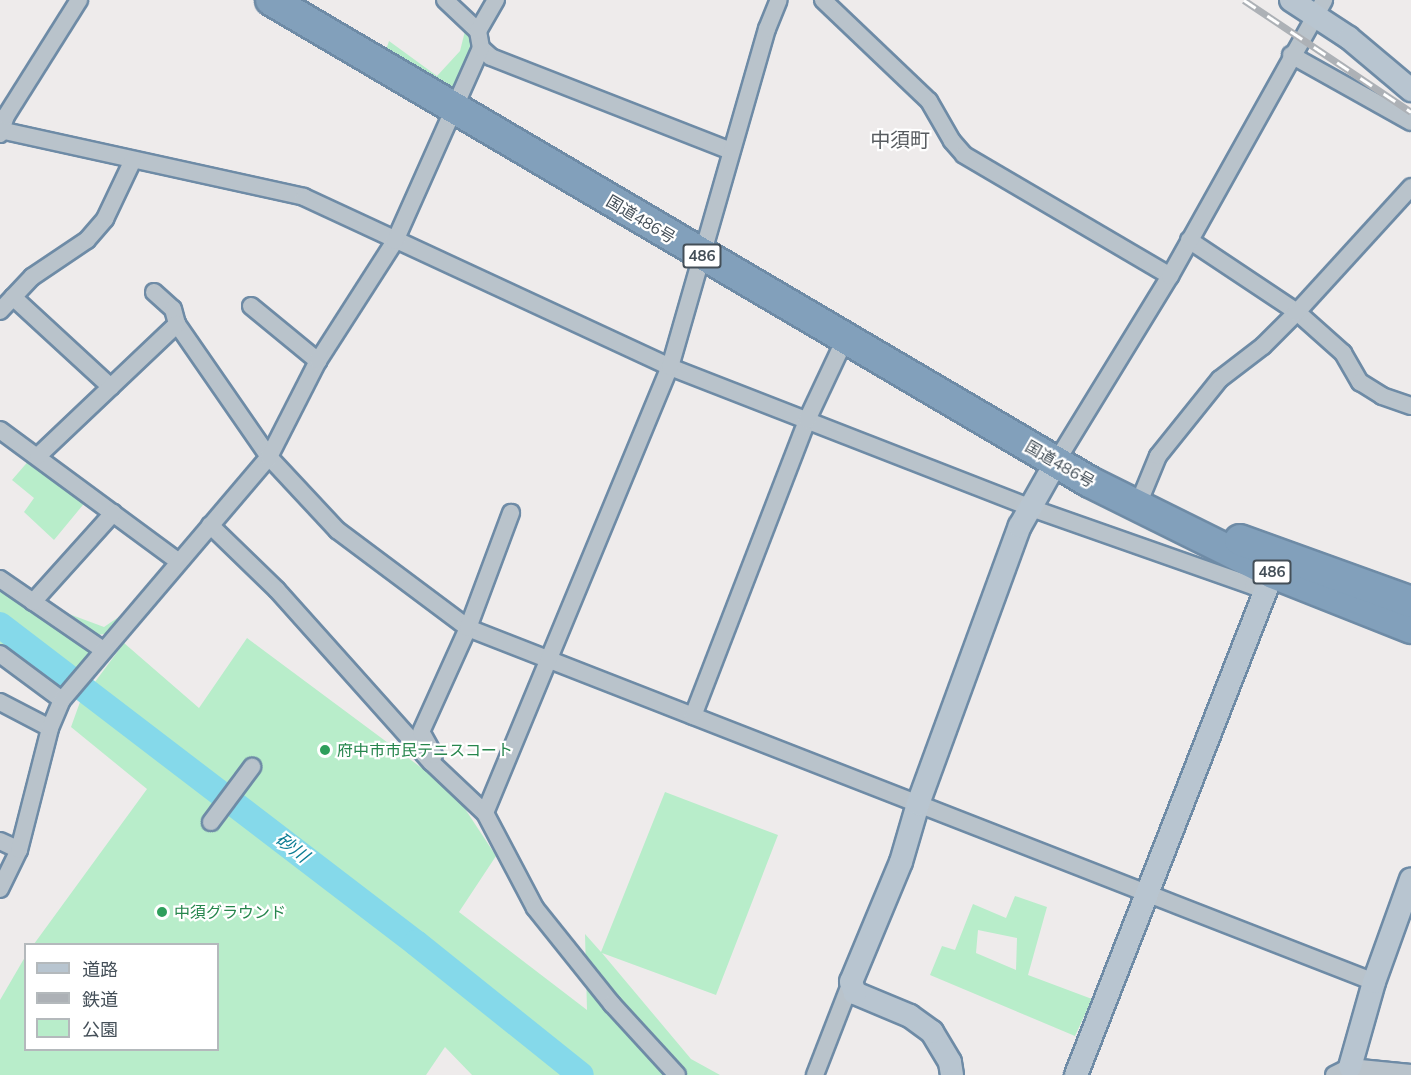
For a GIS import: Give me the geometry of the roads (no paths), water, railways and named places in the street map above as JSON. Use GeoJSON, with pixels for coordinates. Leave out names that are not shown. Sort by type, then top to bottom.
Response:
{"type":"FeatureCollection","features":[{"type":"Feature","properties":{"kind":"highway","name":"国道486号"},"geometry":{"type":"LineString","coordinates":[[271,0],[456,106],[703,257],[846,337],[1056,462],[1137,507],[1276,563],[1411,628]]}},
{"type":"Feature","properties":{"kind":"highway","name":"国道486号"},"geometry":{"type":"LineString","coordinates":[[1276,563],[1411,602]]}},
{"type":"Feature","properties":{"kind":"street"},"geometry":{"type":"LineString","coordinates":[[79,0],[6,116],[0,132],[304,197],[670,367],[1030,508],[1253,586],[1276,563]]}},
{"type":"Feature","properties":{"kind":"street"},"geometry":{"type":"LineString","coordinates":[[0,889],[19,850],[50,728],[62,700],[102,649],[269,457],[318,362],[395,241],[481,48],[478,31],[445,0]]}},
{"type":"Feature","properties":{"kind":"street"},"geometry":{"type":"LineString","coordinates":[[478,31],[496,0]]}},
{"type":"Feature","properties":{"kind":"street"},"geometry":{"type":"LineString","coordinates":[[485,813],[670,367],[703,257],[731,151],[779,0]]}},
{"type":"Feature","properties":{"kind":"street"},"geometry":{"type":"LineString","coordinates":[[823,0],[929,101],[952,141],[964,155],[1170,276]]}},
{"type":"Feature","properties":{"kind":"street"},"geometry":{"type":"LineString","coordinates":[[1291,0],[1320,7],[1411,90]]}},
{"type":"Feature","properties":{"kind":"street"},"geometry":{"type":"LineString","coordinates":[[815,1075],[901,862],[918,804],[1030,508],[1170,276],[1291,55],[1320,7]]}},
{"type":"Feature","properties":{"kind":"street"},"geometry":{"type":"LineString","coordinates":[[481,48],[491,57],[731,151]]}},
{"type":"Feature","properties":{"kind":"street"},"geometry":{"type":"LineString","coordinates":[[1291,55],[1411,122]]}},
{"type":"Feature","properties":{"kind":"street"},"geometry":{"type":"LineString","coordinates":[[0,311],[32,277],[93,233],[105,219],[133,160]]}},
{"type":"Feature","properties":{"kind":"street"},"geometry":{"type":"LineString","coordinates":[[1137,507],[1158,456],[1220,379],[1263,346],[1297,312],[1411,187]]}},
{"type":"Feature","properties":{"kind":"street"},"geometry":{"type":"LineString","coordinates":[[1189,240],[1297,312],[1343,353],[1360,382],[1382,396],[1411,406]]}},
{"type":"Feature","properties":{"kind":"street"},"geometry":{"type":"LineString","coordinates":[[154,292],[173,309],[177,324],[269,457],[338,530],[468,628],[1374,982]]}},
{"type":"Feature","properties":{"kind":"street"},"geometry":{"type":"LineString","coordinates":[[13,297],[111,387]]}},
{"type":"Feature","properties":{"kind":"street"},"geometry":{"type":"LineString","coordinates":[[251,306],[318,362]]}},
{"type":"Feature","properties":{"kind":"street"},"geometry":{"type":"LineString","coordinates":[[38,456],[177,324]]}},
{"type":"Feature","properties":{"kind":"street"},"geometry":{"type":"LineString","coordinates":[[693,716],[807,420],[846,337]]}},
{"type":"Feature","properties":{"kind":"street"},"geometry":{"type":"LineString","coordinates":[[0,430],[178,561]]}},
{"type":"Feature","properties":{"kind":"street"},"geometry":{"type":"LineString","coordinates":[[33,602],[113,513]]}},
{"type":"Feature","properties":{"kind":"street"},"geometry":{"type":"LineString","coordinates":[[431,762],[434,756],[422,732],[468,628],[512,513]]}},
{"type":"Feature","properties":{"kind":"street"},"geometry":{"type":"LineString","coordinates":[[210,525],[277,590],[431,762],[485,813],[535,908],[612,1004],[677,1075]]}},
{"type":"Feature","properties":{"kind":"street"},"geometry":{"type":"LineString","coordinates":[[1076,1075],[1276,563]]}},
{"type":"Feature","properties":{"kind":"street"},"geometry":{"type":"LineString","coordinates":[[0,579],[102,649]]}},
{"type":"Feature","properties":{"kind":"street"},"geometry":{"type":"LineString","coordinates":[[0,654],[62,700]]}},
{"type":"Feature","properties":{"kind":"street"},"geometry":{"type":"LineString","coordinates":[[0,702],[50,728]]}},
{"type":"Feature","properties":{"kind":"street"},"geometry":{"type":"LineString","coordinates":[[211,822],[252,767]]}},
{"type":"Feature","properties":{"kind":"street"},"geometry":{"type":"LineString","coordinates":[[0,841],[19,850]]}},
{"type":"Feature","properties":{"kind":"street"},"geometry":{"type":"LineString","coordinates":[[1411,879],[1342,1071],[1411,1072]]}},
{"type":"Feature","properties":{"kind":"street"},"geometry":{"type":"LineString","coordinates":[[851,982],[855,993],[910,1016],[933,1032],[950,1062],[952,1075]]}},
{"type":"Feature","properties":{"kind":"waterway","name":"砂川"},"geometry":{"type":"LineString","coordinates":[[0,625],[416,943],[581,1075]]}},
{"type":"Feature","properties":{"kind":"railway"},"geometry":{"type":"LineString","coordinates":[[1244,0],[1411,112]]}},
{"type":"Feature","properties":{"kind":"place","name":"府中市市民テニスコート"},"geometry":{"type":"Point","coordinates":[325,750]}},
{"type":"Feature","properties":{"kind":"place","name":"中須グラウンド"},"geometry":{"type":"Point","coordinates":[162,912]}},
{"type":"Feature","properties":{"kind":"district","name":"中須町"},"geometry":{"type":"Point","coordinates":[900,139]}}]}
